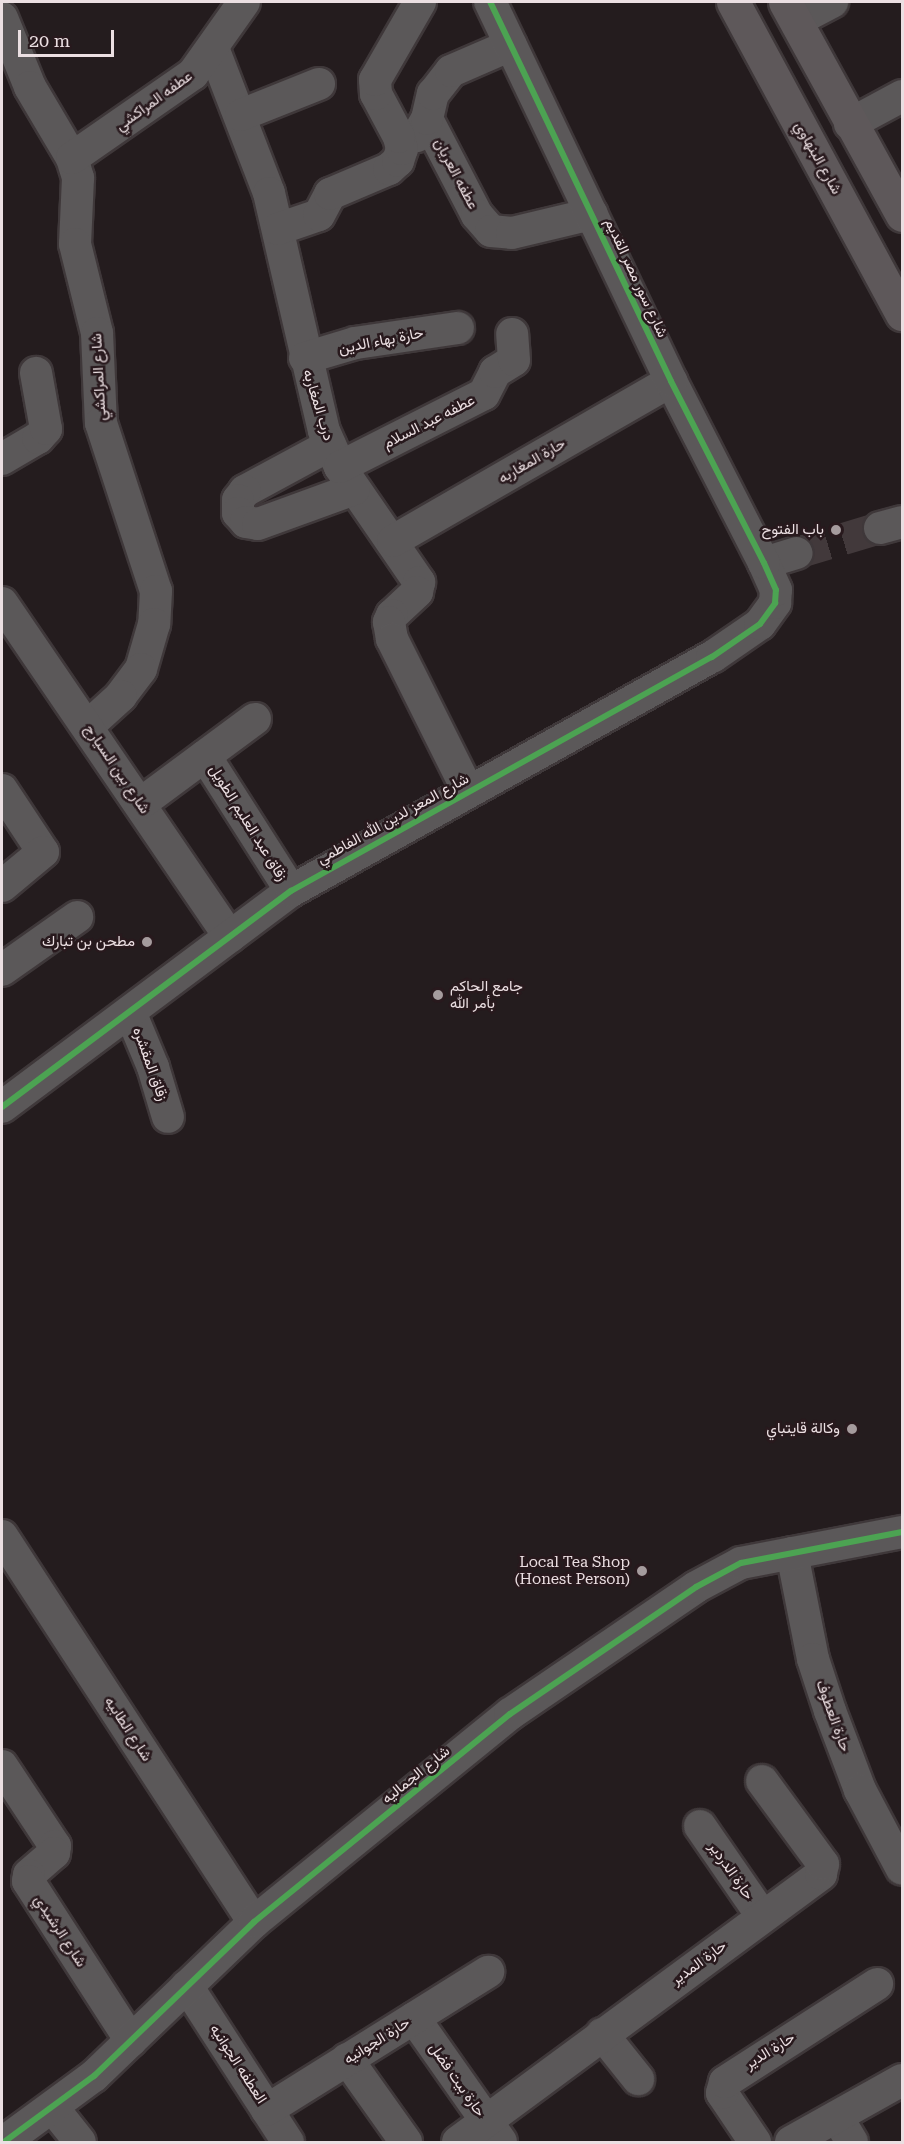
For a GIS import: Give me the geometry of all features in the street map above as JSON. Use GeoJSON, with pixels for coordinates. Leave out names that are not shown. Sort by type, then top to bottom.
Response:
{"type":"FeatureCollection","features":[{"type":"Feature","properties":{"kind":"main road","name":"شارع البنهاوي"},"geometry":{"type":"LineString","coordinates":[[733,2],[903,314]]}},
{"type":"Feature","properties":{"kind":"main road"},"geometry":{"type":"LineString","coordinates":[[791,11],[850,124],[903,215]]}},
{"type":"Feature","properties":{"kind":"street"},"geometry":{"type":"LineString","coordinates":[[2,17],[22,2]]}},
{"type":"Feature","properties":{"kind":"street","name":"عطفه المراكشي"},"geometry":{"type":"LineString","coordinates":[[72,158],[180,85],[213,48],[244,2]]}},
{"type":"Feature","properties":{"kind":"street"},"geometry":{"type":"LineString","coordinates":[[402,149],[376,94],[375,80],[420,2]]}},
{"type":"Feature","properties":{"kind":"street","name":"شارع سور مصر القديم"},"geometry":{"type":"LineString","coordinates":[[490,2],[671,381],[764,563]]}},
{"type":"Feature","properties":{"kind":"street"},"geometry":{"type":"LineString","coordinates":[[791,11],[832,2]]}},
{"type":"Feature","properties":{"kind":"street","name":"شارع المراكشي"},"geometry":{"type":"LineString","coordinates":[[2,17],[30,87],[72,158],[78,178],[75,244],[98,333],[101,423],[156,591],[154,624],[141,669],[121,696],[88,726]]}},
{"type":"Feature","properties":{"kind":"street"},"geometry":{"type":"LineString","coordinates":[[278,229],[319,215],[330,194],[389,169],[398,161],[402,149],[412,141],[426,119],[433,94],[451,71],[511,45]]}},
{"type":"Feature","properties":{"kind":"street","name":"درب المغاربه"},"geometry":{"type":"LineString","coordinates":[[213,48],[241,114],[278,229],[305,358],[342,467],[412,568],[419,587],[392,615],[389,622],[392,639],[468,791]]}},
{"type":"Feature","properties":{"kind":"street"},"geometry":{"type":"LineString","coordinates":[[241,114],[319,84]]}},
{"type":"Feature","properties":{"kind":"street"},"geometry":{"type":"LineString","coordinates":[[850,124],[903,96]]}},
{"type":"Feature","properties":{"kind":"street","name":"عطفه العريان"},"geometry":{"type":"LineString","coordinates":[[426,119],[477,215],[491,231],[513,233],[592,214]]}},
{"type":"Feature","properties":{"kind":"street","name":"حارة بهاء الدين"},"geometry":{"type":"LineString","coordinates":[[305,358],[355,343],[458,328]]}},
{"type":"Feature","properties":{"kind":"street","name":"عطفه عبد السلام"},"geometry":{"type":"LineString","coordinates":[[342,467],[484,394],[495,372],[514,360],[512,334]]}},
{"type":"Feature","properties":{"kind":"street"},"geometry":{"type":"LineString","coordinates":[[2,459],[38,438],[46,429],[36,373]]}},
{"type":"Feature","properties":{"kind":"street","name":"حارة المغاربه"},"geometry":{"type":"LineString","coordinates":[[393,541],[671,381]]}},
{"type":"Feature","properties":{"kind":"street"},"geometry":{"type":"LineString","coordinates":[[764,563],[798,553]]}},
{"type":"Feature","properties":{"kind":"street","name":"شارع المعز لدين الله الفاطمي"},"geometry":{"type":"LineString","coordinates":[[2,1107],[291,891],[712,657],[760,624],[770,615],[776,590],[764,563]]}},
{"type":"Feature","properties":{"kind":"street","name":"شارع بين السيارج"},"geometry":{"type":"LineString","coordinates":[[2,603],[230,937]]}},
{"type":"Feature","properties":{"kind":"street"},"geometry":{"type":"LineString","coordinates":[[140,804],[255,719]]}},
{"type":"Feature","properties":{"kind":"street","name":"زقاق عبد العليم الطويل"},"geometry":{"type":"LineString","coordinates":[[205,756],[291,891]]}},
{"type":"Feature","properties":{"kind":"street"},"geometry":{"type":"LineString","coordinates":[[2,790],[43,852],[2,886]]}},
{"type":"Feature","properties":{"kind":"street"},"geometry":{"type":"LineString","coordinates":[[2,970],[77,917]]}},
{"type":"Feature","properties":{"kind":"street","name":"زقاق المقشره"},"geometry":{"type":"LineString","coordinates":[[130,1012],[153,1067],[168,1117]]}},
{"type":"Feature","properties":{"kind":"street","name":"شارع الجماليه"},"geometry":{"type":"LineString","coordinates":[[4,2142],[53,2108],[131,2041],[254,1922],[520,1707],[696,1587],[741,1563],[903,1532]]}},
{"type":"Feature","properties":{"kind":"street","name":"شارع الطابيه"},"geometry":{"type":"LineString","coordinates":[[2,1536],[254,1922]]}},
{"type":"Feature","properties":{"kind":"street","name":"حارة العطوف"},"geometry":{"type":"LineString","coordinates":[[792,1553],[813,1659],[830,1711],[860,1790],[903,1869]]}},
{"type":"Feature","properties":{"kind":"street","name":"شارع الرشيدي"},"geometry":{"type":"LineString","coordinates":[[2,1766],[55,1845],[54,1853],[29,1875],[28,1881],[131,2041]]}},
{"type":"Feature","properties":{"kind":"street","name":"حارة المدير"},"geometry":{"type":"LineString","coordinates":[[458,2142],[494,2132],[602,2034],[818,1877],[824,1867],[762,1781]]}},
{"type":"Feature","properties":{"kind":"street","name":"حارة الدردير"},"geometry":{"type":"LineString","coordinates":[[700,1826],[762,1916]]}},
{"type":"Feature","properties":{"kind":"street","name":"حارة الجوانيه"},"geometry":{"type":"LineString","coordinates":[[267,2110],[488,1972]]}},
{"type":"Feature","properties":{"kind":"street","name":"حارة الدير"},"geometry":{"type":"LineString","coordinates":[[755,2142],[722,2093],[725,2082],[877,1984]]}},
{"type":"Feature","properties":{"kind":"street","name":"العطفه الجوانيه"},"geometry":{"type":"LineString","coordinates":[[187,1986],[288,2142]]}},
{"type":"Feature","properties":{"kind":"street","name":"حارة بيت فضل"},"geometry":{"type":"LineString","coordinates":[[414,2018],[494,2132]]}},
{"type":"Feature","properties":{"kind":"street"},"geometry":{"type":"LineString","coordinates":[[602,2034],[638,2079]]}},
{"type":"Feature","properties":{"kind":"street"},"geometry":{"type":"LineString","coordinates":[[347,2060],[406,2142]]}},
{"type":"Feature","properties":{"kind":"street"},"geometry":{"type":"LineString","coordinates":[[791,2142],[844,2130],[903,2080]]}},
{"type":"Feature","properties":{"kind":"street"},"geometry":{"type":"LineString","coordinates":[[53,2108],[80,2142]]}},
{"type":"Feature","properties":{"kind":"tunnel"},"geometry":{"type":"LineString","coordinates":[[797,553],[880,528]]}},
{"type":"Feature","properties":{"kind":"cycle path"},"geometry":{"type":"LineString","coordinates":[[2,1107],[291,891],[712,657],[760,624],[775,603],[776,590],[764,563],[671,381],[490,2]]}},
{"type":"Feature","properties":{"kind":"cycle path"},"geometry":{"type":"LineString","coordinates":[[4,2142],[94,2076],[254,1922],[510,1714],[696,1587],[741,1563],[902,1532]]}},
{"type":"Feature","properties":{"kind":"place","name":"باب الفتوح"},"geometry":{"type":"Point","coordinates":[836,530]}},
{"type":"Feature","properties":{"kind":"place","name":"مطحن بن تبارك"},"geometry":{"type":"Point","coordinates":[147,942]}},
{"type":"Feature","properties":{"kind":"place","name":"جامع الحاكم بأمر الله"},"geometry":{"type":"Point","coordinates":[438,995]}},
{"type":"Feature","properties":{"kind":"place","name":"وكالة قايتباي"},"geometry":{"type":"Point","coordinates":[852,1429]}},
{"type":"Feature","properties":{"kind":"place","name":"Local Tea Shop (Honest Person)"},"geometry":{"type":"Point","coordinates":[642,1571]}}]}
